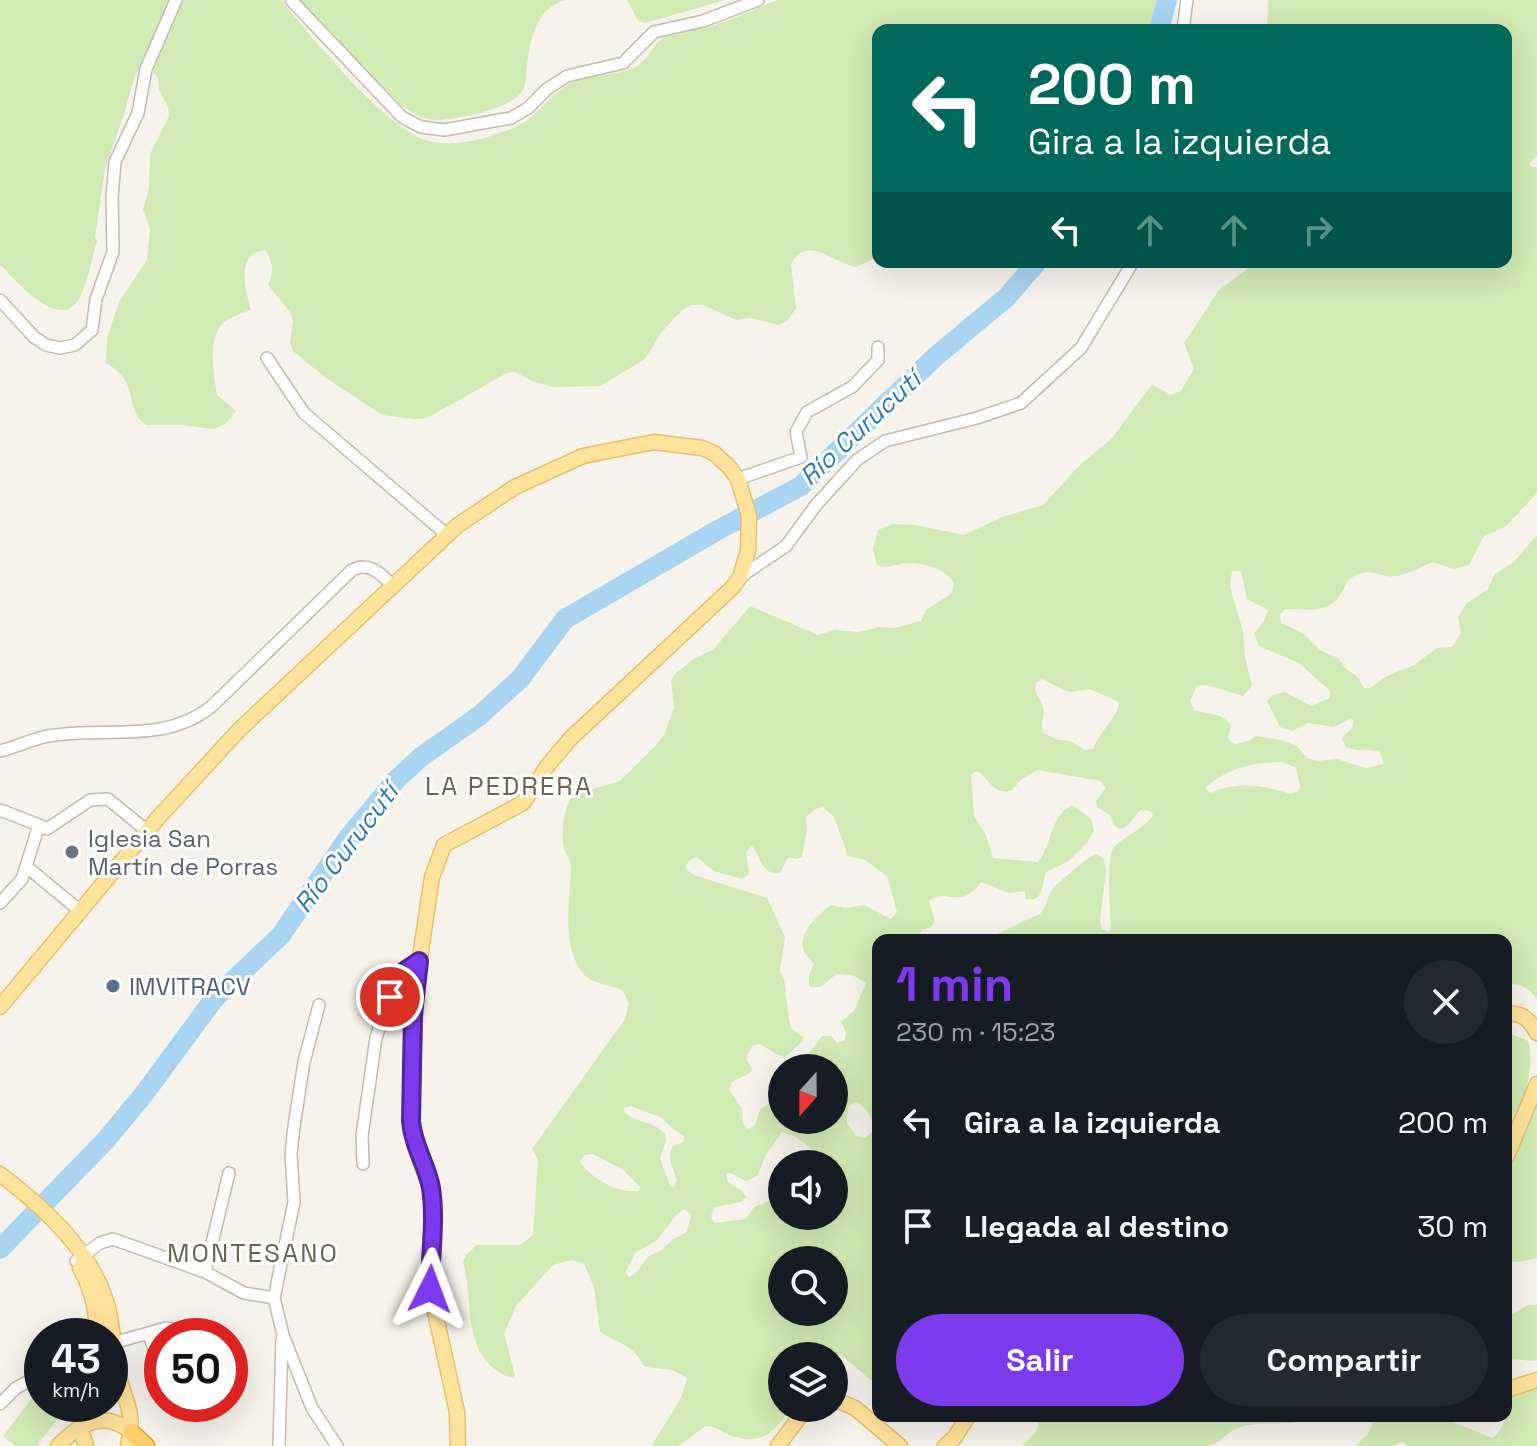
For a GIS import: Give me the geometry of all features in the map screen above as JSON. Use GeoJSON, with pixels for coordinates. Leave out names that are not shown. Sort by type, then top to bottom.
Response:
{"type":"FeatureCollection","features":[{"type":"Feature","properties":{"kind":"highway"},"geometry":{"type":"LineString","coordinates":[[130,1439],[146,1446]]}},
{"type":"Feature","properties":{"kind":"main road"},"geometry":{"type":"LineString","coordinates":[[0,1007],[147,831],[239,730],[447,535],[515,487],[583,456],[654,442],[702,448],[722,459],[738,479],[750,523],[748,551],[740,577],[733,587],[571,738],[548,765],[523,803],[444,845],[432,877],[413,1014],[411,1121],[415,1147],[431,1190],[434,1242],[430,1289],[457,1412],[458,1446]]}},
{"type":"Feature","properties":{"kind":"main road"},"geometry":{"type":"LineString","coordinates":[[1512,1014],[1527,1018],[1537,1033]]}},
{"type":"Feature","properties":{"kind":"main road"},"geometry":{"type":"LineString","coordinates":[[1512,1144],[1537,1084]]}},
{"type":"Feature","properties":{"kind":"main road"},"geometry":{"type":"LineString","coordinates":[[0,1174],[9,1188],[60,1234],[96,1276],[107,1302],[109,1318]]}},
{"type":"Feature","properties":{"kind":"main road"},"geometry":{"type":"LineString","coordinates":[[79,1258],[93,1298],[95,1318]]}},
{"type":"Feature","properties":{"kind":"main road"},"geometry":{"type":"LineString","coordinates":[[1512,1388],[1537,1380]]}},
{"type":"Feature","properties":{"kind":"main road"},"geometry":{"type":"LineString","coordinates":[[128,1403],[131,1412],[130,1439]]}},
{"type":"Feature","properties":{"kind":"main road"},"geometry":{"type":"LineString","coordinates":[[848,1405],[900,1446]]}},
{"type":"Feature","properties":{"kind":"main road"},"geometry":{"type":"LineString","coordinates":[[58,1446],[80,1428],[108,1420],[117,1421],[130,1439]]}},
{"type":"Feature","properties":{"kind":"main road"},"geometry":{"type":"LineString","coordinates":[[81,1422],[86,1446]]}},
{"type":"Feature","properties":{"kind":"main road"},"geometry":{"type":"LineString","coordinates":[[778,1446],[796,1422]]}},
{"type":"Feature","properties":{"kind":"main road"},"geometry":{"type":"LineString","coordinates":[[945,1446],[964,1422]]}},
{"type":"Feature","properties":{"kind":"street"},"geometry":{"type":"LineString","coordinates":[[0,300],[34,337],[46,345],[60,348],[75,345],[92,330],[96,299],[113,252],[112,185],[115,162],[138,113],[146,69],[176,0]]}},
{"type":"Feature","properties":{"kind":"street"},"geometry":{"type":"LineString","coordinates":[[291,0],[402,117],[421,127],[444,130],[519,114],[567,76],[623,63],[654,32],[703,21],[758,0]]}},
{"type":"Feature","properties":{"kind":"street"},"geometry":{"type":"LineString","coordinates":[[1184,24],[1187,0]]}},
{"type":"Feature","properties":{"kind":"street"},"geometry":{"type":"LineString","coordinates":[[740,577],[786,546],[816,505],[857,460],[885,441],[977,418],[1021,403],[1081,348],[1129,268]]}},
{"type":"Feature","properties":{"kind":"street"},"geometry":{"type":"LineString","coordinates":[[738,479],[801,457],[796,432],[807,412],[852,387],[878,360],[878,347]]}},
{"type":"Feature","properties":{"kind":"street"},"geometry":{"type":"LineString","coordinates":[[267,358],[304,413],[447,535]]}},
{"type":"Feature","properties":{"kind":"street"},"geometry":{"type":"LineString","coordinates":[[0,751],[46,736],[139,733],[194,719],[212,706],[352,570],[368,567],[393,586]]}},
{"type":"Feature","properties":{"kind":"street"},"geometry":{"type":"LineString","coordinates":[[0,810],[47,829],[90,800],[108,799],[147,831]]}},
{"type":"Feature","properties":{"kind":"street"},"geometry":{"type":"LineString","coordinates":[[0,903],[22,879],[39,825]]}},
{"type":"Feature","properties":{"kind":"street"},"geometry":{"type":"LineString","coordinates":[[27,867],[80,911]]}},
{"type":"Feature","properties":{"kind":"street"},"geometry":{"type":"LineString","coordinates":[[363,1164],[362,1136],[376,1038],[394,980],[419,961]]}},
{"type":"Feature","properties":{"kind":"street"},"geometry":{"type":"LineString","coordinates":[[319,1005],[304,1062],[294,1126],[291,1154],[294,1202],[274,1298],[283,1335],[312,1408],[337,1446]]}},
{"type":"Feature","properties":{"kind":"street"},"geometry":{"type":"LineString","coordinates":[[205,1272],[229,1173]]}},
{"type":"Feature","properties":{"kind":"street"},"geometry":{"type":"LineString","coordinates":[[79,1258],[100,1243],[113,1239],[205,1272],[244,1293],[274,1298]]}},
{"type":"Feature","properties":{"kind":"street"},"geometry":{"type":"LineString","coordinates":[[279,1446],[283,1335]]}},
{"type":"Feature","properties":{"kind":"street"},"geometry":{"type":"LineString","coordinates":[[0,1404],[24,1384]]}},
{"type":"Feature","properties":{"kind":"green space"},"geometry":{"type":"Polygon","coordinates":[[[0,0],[281,0],[350,80],[392,120],[429,141],[451,143],[485,138],[517,126],[566,86],[638,65],[667,36],[723,23],[777,0],[1173,0],[1159,24],[872,24],[872,260],[856,267],[820,252],[805,251],[797,255],[791,264],[796,309],[786,322],[778,325],[751,318],[736,320],[703,305],[691,305],[661,333],[645,359],[600,386],[553,387],[515,372],[507,373],[427,418],[382,415],[326,378],[293,351],[290,343],[293,321],[290,312],[268,285],[272,271],[265,250],[249,258],[246,265],[246,292],[251,310],[224,322],[215,337],[213,362],[217,395],[236,411],[225,424],[214,429],[146,425],[135,411],[124,379],[106,363],[107,338],[119,302],[147,260],[150,229],[143,210],[149,188],[150,154],[169,116],[158,78],[146,67],[138,71],[134,78],[105,169],[95,237],[97,241],[80,297],[72,307],[62,310],[50,307],[38,301],[0,264],[0,0]]]}},
{"type":"Feature","properties":{"kind":"green space"},"geometry":{"type":"Polygon","coordinates":[[[299,0],[565,0],[547,10],[536,26],[525,84],[517,97],[483,112],[436,120],[422,117],[402,106],[299,0]]]}},
{"type":"Feature","properties":{"kind":"green space"},"geometry":{"type":"Polygon","coordinates":[[[627,0],[725,0],[645,23],[638,21],[627,0]]]}},
{"type":"Feature","properties":{"kind":"green space"},"geometry":{"type":"Polygon","coordinates":[[[1268,0],[1537,0],[1537,156],[1529,163],[1537,167],[1537,493],[1505,527],[1484,536],[1469,565],[1453,569],[1433,562],[1397,576],[1363,573],[1348,580],[1337,599],[1324,608],[1285,609],[1280,615],[1281,623],[1304,634],[1320,650],[1338,658],[1346,669],[1356,675],[1364,688],[1370,688],[1387,676],[1414,665],[1437,648],[1452,647],[1461,633],[1458,617],[1467,603],[1488,589],[1495,574],[1514,562],[1537,535],[1537,999],[1523,987],[1512,984],[1512,934],[997,934],[1040,914],[1054,887],[1096,854],[1103,858],[1106,870],[1100,921],[1102,929],[1108,932],[1111,928],[1109,886],[1112,852],[1153,815],[1150,811],[1141,810],[1120,829],[1113,824],[1111,816],[1097,807],[1096,801],[1106,788],[1100,781],[1038,770],[1023,778],[1011,791],[1000,791],[979,772],[974,772],[971,775],[974,816],[986,835],[993,858],[1038,862],[1059,816],[1072,805],[1091,819],[1094,830],[1087,843],[1069,861],[1046,872],[1041,892],[1036,898],[1026,899],[1025,891],[1009,893],[981,882],[966,896],[941,896],[929,901],[935,921],[920,934],[872,934],[872,1121],[863,1107],[855,1102],[848,1107],[848,1054],[809,1054],[822,1036],[831,1036],[837,1043],[845,1040],[846,1032],[841,1022],[854,1011],[866,983],[852,975],[837,974],[822,986],[809,986],[809,975],[814,964],[806,955],[803,942],[816,918],[831,905],[845,908],[864,905],[891,919],[897,912],[887,876],[865,860],[848,856],[834,817],[823,807],[815,809],[806,817],[802,857],[788,857],[780,873],[768,871],[752,846],[746,852],[749,874],[742,879],[714,871],[697,857],[686,865],[694,875],[767,898],[785,937],[780,971],[784,979],[791,1028],[803,1037],[803,1041],[788,1054],[776,1054],[760,1044],[752,1046],[746,1058],[752,1069],[750,1073],[732,1082],[729,1089],[742,1109],[743,1123],[748,1130],[755,1125],[760,1110],[768,1104],[768,1134],[781,1134],[768,1150],[757,1176],[746,1181],[726,1174],[728,1182],[746,1197],[741,1202],[715,1207],[711,1216],[714,1223],[746,1219],[754,1207],[768,1201],[768,1230],[848,1230],[848,1150],[813,1150],[788,1134],[848,1134],[848,1125],[856,1136],[865,1138],[872,1132],[872,1381],[848,1361],[848,1342],[768,1342],[768,1422],[780,1422],[773,1430],[750,1439],[706,1426],[678,1446],[652,1446],[677,1405],[687,1378],[672,1370],[645,1367],[630,1349],[600,1332],[594,1287],[584,1264],[572,1260],[553,1265],[516,1306],[504,1334],[515,1375],[512,1378],[496,1370],[484,1359],[472,1329],[463,1261],[477,1245],[520,1245],[533,1235],[538,1160],[532,1149],[625,1019],[629,1003],[622,990],[598,983],[583,973],[570,944],[571,864],[562,838],[565,813],[572,795],[620,781],[656,745],[664,735],[674,708],[671,680],[695,658],[713,650],[750,606],[818,635],[835,630],[859,632],[879,627],[894,628],[921,621],[926,610],[952,593],[954,583],[946,574],[928,566],[909,563],[889,567],[877,565],[873,549],[878,530],[892,524],[916,525],[964,535],[1002,517],[1043,505],[1079,466],[1112,438],[1152,384],[1171,395],[1181,391],[1194,369],[1184,343],[1219,290],[1247,268],[1512,268],[1512,24],[1267,24],[1268,0]],[[1232,571],[1230,587],[1243,631],[1252,686],[1243,696],[1207,685],[1197,686],[1190,701],[1194,710],[1227,721],[1231,726],[1228,738],[1234,744],[1249,741],[1255,736],[1297,746],[1307,758],[1317,761],[1337,759],[1366,768],[1384,764],[1380,752],[1346,747],[1342,738],[1352,728],[1354,720],[1334,727],[1308,723],[1292,731],[1280,727],[1267,701],[1273,695],[1285,692],[1311,706],[1330,698],[1330,691],[1299,663],[1259,646],[1254,633],[1268,610],[1247,599],[1241,571],[1232,571]],[[1042,679],[1035,687],[1043,707],[1043,733],[1058,740],[1070,741],[1085,750],[1093,749],[1114,716],[1119,704],[1117,701],[1089,689],[1069,692],[1042,679]],[[1282,762],[1241,767],[1206,787],[1211,793],[1230,787],[1250,786],[1290,794],[1299,791],[1300,787],[1296,768],[1282,762]],[[631,1106],[624,1108],[625,1113],[665,1134],[666,1141],[660,1158],[670,1186],[674,1187],[677,1180],[670,1155],[673,1146],[683,1142],[684,1136],[662,1118],[631,1106]],[[593,1154],[584,1155],[580,1162],[592,1174],[622,1190],[639,1191],[640,1187],[622,1169],[593,1154]],[[685,1209],[678,1213],[656,1241],[636,1252],[626,1271],[628,1277],[634,1275],[649,1256],[687,1232],[691,1215],[685,1209]]]}},
{"type":"Feature","properties":{"kind":"green space"},"geometry":{"type":"Polygon","coordinates":[[[1512,1034],[1528,1041],[1530,1053],[1528,1080],[1512,1131],[1512,1034]]]}},
{"type":"Feature","properties":{"kind":"green space"},"geometry":{"type":"Polygon","coordinates":[[[1537,1105],[1537,1258],[1518,1262],[1512,1262],[1512,1160],[1537,1105]]]}},
{"type":"Feature","properties":{"kind":"green space"},"geometry":{"type":"Polygon","coordinates":[[[1528,1305],[1537,1305],[1537,1361],[1512,1359],[1512,1314],[1528,1305]]]}},
{"type":"Feature","properties":{"kind":"green space"},"geometry":{"type":"Polygon","coordinates":[[[1537,1382],[1537,1446],[1408,1446],[1401,1442],[1394,1446],[1355,1446],[1368,1434],[1373,1422],[1455,1422],[1493,1438],[1504,1422],[1512,1422],[1512,1398],[1516,1389],[1537,1382]]]}},
{"type":"Feature","properties":{"kind":"green space"},"geometry":{"type":"Polygon","coordinates":[[[24,1409],[24,1422],[55,1422],[37,1446],[15,1446],[3,1436],[24,1409]]]}},
{"type":"Feature","properties":{"kind":"green space"},"geometry":{"type":"Polygon","coordinates":[[[1039,1422],[1298,1422],[1240,1427],[1207,1446],[1022,1446],[1037,1431],[1039,1422]]]}},
{"type":"Feature","properties":{"kind":"waterway","name":"Río Curucutí"},"geometry":{"type":"LineString","coordinates":[[1161,24],[1167,0]]}},
{"type":"Feature","properties":{"kind":"waterway","name":"Río Curucutí"},"geometry":{"type":"LineString","coordinates":[[0,1249],[105,1141],[214,999],[281,935],[348,838],[396,780],[421,757],[479,716],[520,679],[565,619],[718,530],[801,486],[935,357],[1007,297],[1032,268]]}},
{"type":"Feature","properties":{"kind":"place","name":"Iglesia San Martín de Porras"},"geometry":{"type":"Point","coordinates":[72,852]}},
{"type":"Feature","properties":{"kind":"place","name":"IMVITRACV"},"geometry":{"type":"Point","coordinates":[113,986]}},
{"type":"Feature","properties":{"kind":"district","name":"LA PEDRERA"},"geometry":{"type":"Point","coordinates":[509,786]}},
{"type":"Feature","properties":{"kind":"district","name":"MONTESANO"},"geometry":{"type":"Point","coordinates":[253,1253]}},
{"type":"Feature","properties":{"kind":"route"},"geometry":{"type":"LineString","coordinates":[[390,997],[394,980],[419,961],[413,1014],[411,1121],[415,1147],[430,1182],[434,1242],[430,1289]]}}]}
